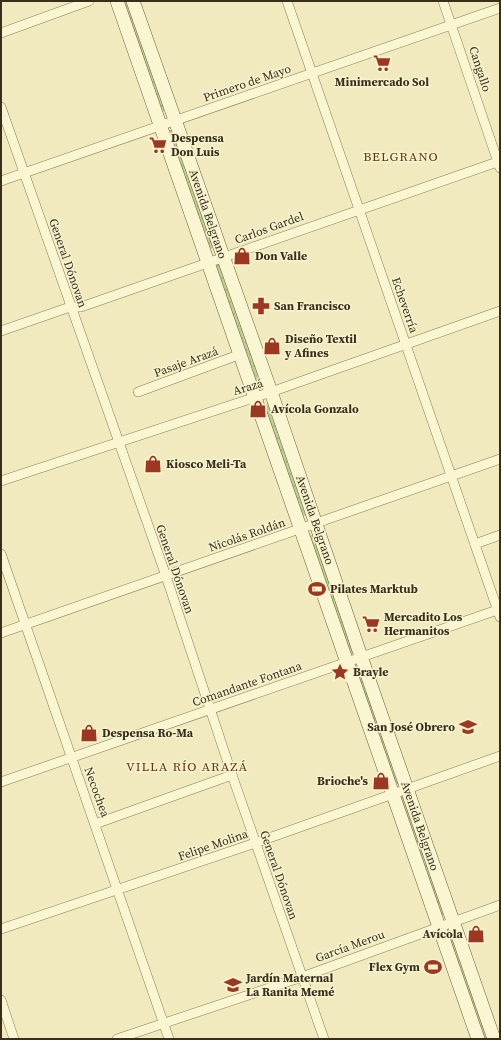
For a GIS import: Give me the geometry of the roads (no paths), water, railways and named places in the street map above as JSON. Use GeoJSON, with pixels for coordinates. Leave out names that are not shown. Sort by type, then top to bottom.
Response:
{"type":"FeatureCollection","features":[{"type":"Feature","properties":{"kind":"main road","name":"Avenida Belgrano"},"geometry":{"type":"LineString","coordinates":[[118,1],[478,1039]]}},
{"type":"Feature","properties":{"kind":"main road","name":"Avenida Belgrano"},"geometry":{"type":"LineString","coordinates":[[133,1],[317,524],[494,1039]]}},
{"type":"Feature","properties":{"kind":"street"},"geometry":{"type":"LineString","coordinates":[[1,33],[89,1]]}},
{"type":"Feature","properties":{"kind":"street","name":"Echeverría"},"geometry":{"type":"LineString","coordinates":[[287,1],[499,612]]}},
{"type":"Feature","properties":{"kind":"street","name":"Cangallo"},"geometry":{"type":"LineString","coordinates":[[443,1],[499,164]]}},
{"type":"Feature","properties":{"kind":"street","name":"Primero de Mayo"},"geometry":{"type":"LineString","coordinates":[[1,181],[500,8]]}},
{"type":"Feature","properties":{"kind":"street","name":"General Dónovan"},"geometry":{"type":"LineString","coordinates":[[1,107],[70,307],[166,576],[255,843],[324,1039]]}},
{"type":"Feature","properties":{"kind":"street","name":"Carlos Gardel"},"geometry":{"type":"LineString","coordinates":[[1,331],[70,307],[81,307],[359,209],[499,164]]}},
{"type":"Feature","properties":{"kind":"street","name":"Arazá"},"geometry":{"type":"LineString","coordinates":[[1,481],[271,392],[500,311]]}},
{"type":"Feature","properties":{"kind":"street","name":"Pasaje Arazá"},"geometry":{"type":"LineString","coordinates":[[138,392],[241,354]]}},
{"type":"Feature","properties":{"kind":"street","name":"Nicolás Roldán"},"geometry":{"type":"LineString","coordinates":[[1,633],[500,459]]}},
{"type":"Feature","properties":{"kind":"street"},"geometry":{"type":"LineString","coordinates":[[475,544],[500,535]]}},
{"type":"Feature","properties":{"kind":"street","name":"Necochea"},"geometry":{"type":"LineString","coordinates":[[1,556],[27,624],[117,891],[169,1039]]}},
{"type":"Feature","properties":{"kind":"street","name":"Comandante Fontana"},"geometry":{"type":"LineString","coordinates":[[1,782],[347,662],[499,612]]}},
{"type":"Feature","properties":{"kind":"street","name":"Felipe Molina"},"geometry":{"type":"LineString","coordinates":[[1,929],[117,891],[500,756]]}},
{"type":"Feature","properties":{"kind":"street"},"geometry":{"type":"LineString","coordinates":[[95,824],[232,775]]}},
{"type":"Feature","properties":{"kind":"street","name":"García Merou"},"geometry":{"type":"LineString","coordinates":[[117,1039],[302,977],[500,905]]}},
{"type":"Feature","properties":{"kind":"street"},"geometry":{"type":"LineString","coordinates":[[1,1000],[14,1039]]}},
{"type":"Feature","properties":{"kind":"place","name":"Minimercado Sol"},"geometry":{"type":"Point","coordinates":[382,63]}},
{"type":"Feature","properties":{"kind":"place","name":"Despensa Don Luis"},"geometry":{"type":"Point","coordinates":[158,145]}},
{"type":"Feature","properties":{"kind":"place","name":"Don Valle"},"geometry":{"type":"Point","coordinates":[242,256]}},
{"type":"Feature","properties":{"kind":"place","name":"San Francisco"},"geometry":{"type":"Point","coordinates":[261,306]}},
{"type":"Feature","properties":{"kind":"place","name":"Diseño Textil y Afines"},"geometry":{"type":"Point","coordinates":[272,346]}},
{"type":"Feature","properties":{"kind":"place","name":"Avícola Gonzalo"},"geometry":{"type":"Point","coordinates":[258,409]}},
{"type":"Feature","properties":{"kind":"place","name":"Kiosco Meli-Ta"},"geometry":{"type":"Point","coordinates":[153,464]}},
{"type":"Feature","properties":{"kind":"place","name":"Pilates Marktub"},"geometry":{"type":"Point","coordinates":[317,589]}},
{"type":"Feature","properties":{"kind":"place","name":"Mercadito Los Hermanitos"},"geometry":{"type":"Point","coordinates":[371,624]}},
{"type":"Feature","properties":{"kind":"place","name":"Brayle"},"geometry":{"type":"Point","coordinates":[340,672]}},
{"type":"Feature","properties":{"kind":"place","name":"San José Obrero"},"geometry":{"type":"Point","coordinates":[468,727]}},
{"type":"Feature","properties":{"kind":"place","name":"Despensa Ro-Ma"},"geometry":{"type":"Point","coordinates":[89,733]}},
{"type":"Feature","properties":{"kind":"place","name":"Brioche's"},"geometry":{"type":"Point","coordinates":[381,781]}},
{"type":"Feature","properties":{"kind":"place","name":"Avícola"},"geometry":{"type":"Point","coordinates":[476,934]}},
{"type":"Feature","properties":{"kind":"place","name":"Flex Gym"},"geometry":{"type":"Point","coordinates":[433,967]}},
{"type":"Feature","properties":{"kind":"place","name":"Jardín Maternal La Ranita Memé"},"geometry":{"type":"Point","coordinates":[233,985]}},
{"type":"Feature","properties":{"kind":"district","name":"BELGRANO"},"geometry":{"type":"Point","coordinates":[401,156]}},
{"type":"Feature","properties":{"kind":"district","name":"VILLA RÍO ARAZÁ"},"geometry":{"type":"Point","coordinates":[187,766]}}]}
